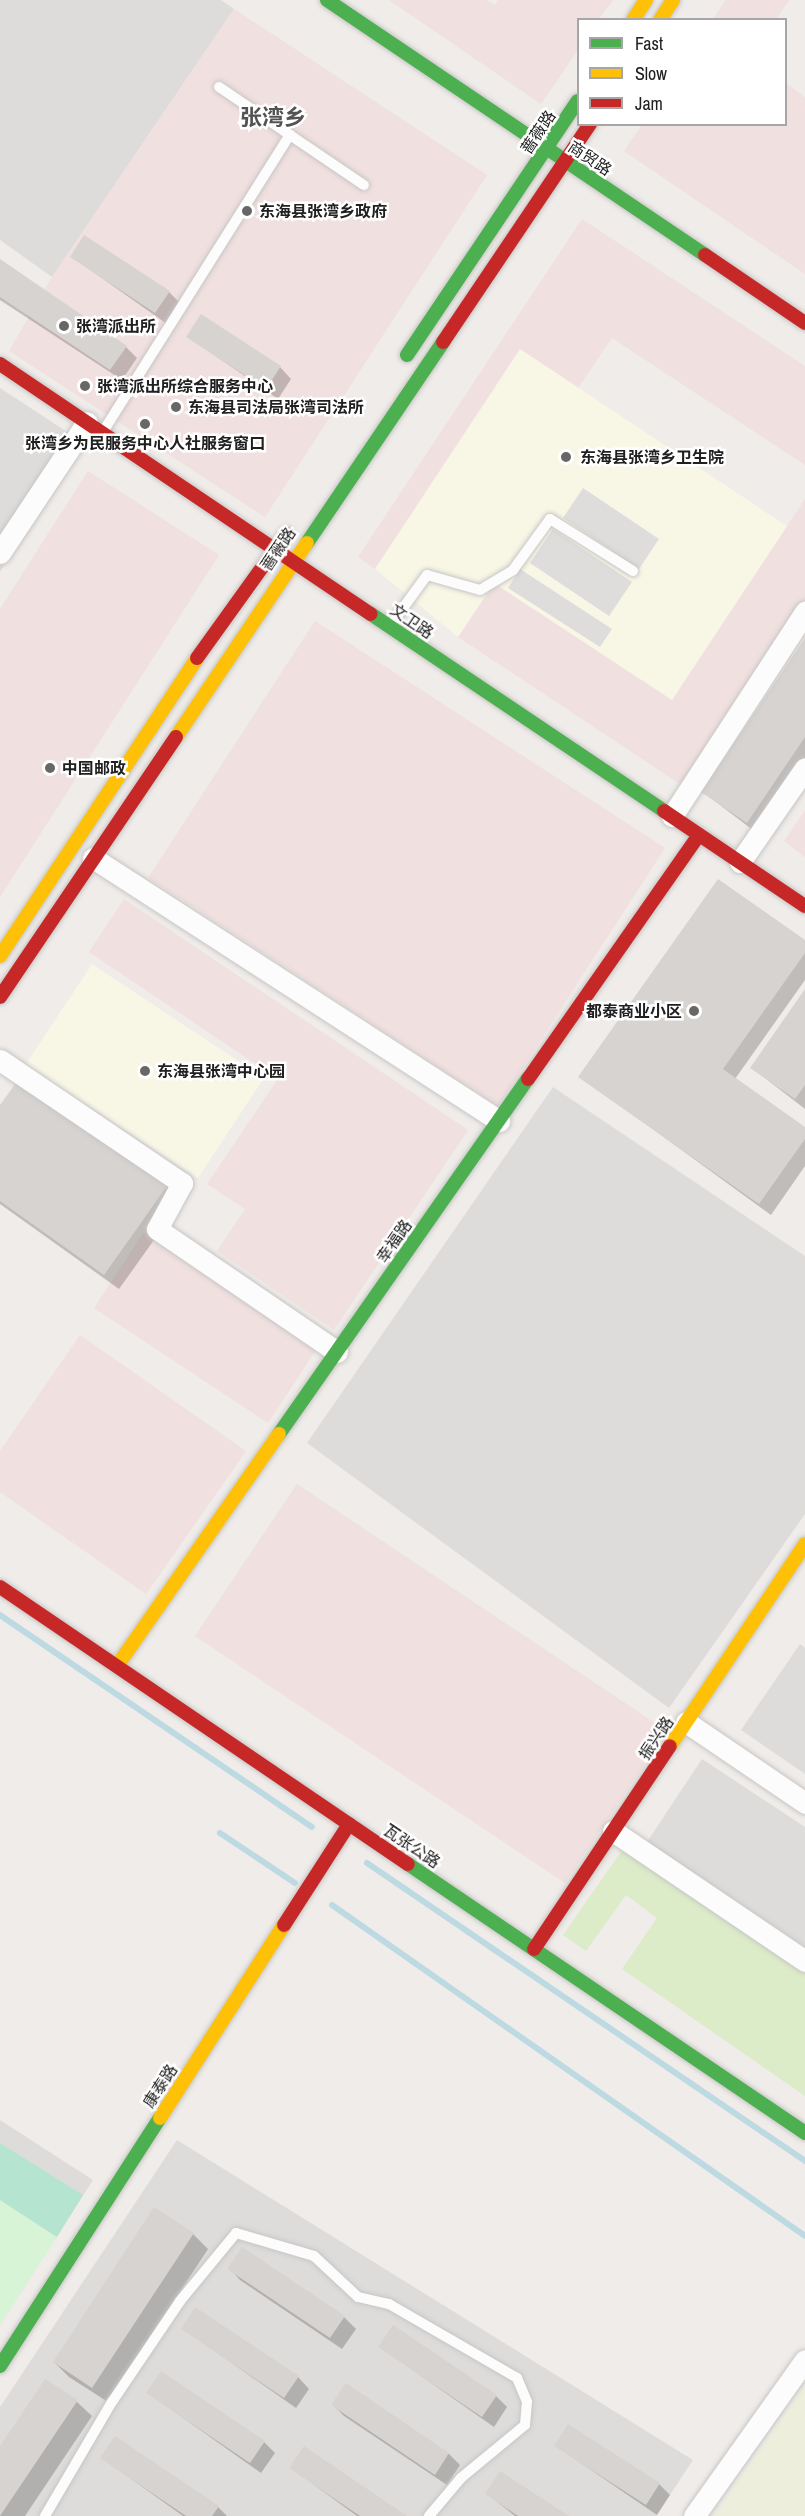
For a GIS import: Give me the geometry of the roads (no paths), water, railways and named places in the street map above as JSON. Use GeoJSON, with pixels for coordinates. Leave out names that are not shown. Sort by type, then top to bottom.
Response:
{"type":"FeatureCollection","features":[{"type":"Feature","properties":{"kind":"street","name":"商贸路"},"geometry":{"type":"LineString","coordinates":[[327,0],[805,323]]}},
{"type":"Feature","properties":{"kind":"street"},"geometry":{"type":"LineString","coordinates":[[634,18],[646,0]]}},
{"type":"Feature","properties":{"kind":"street"},"geometry":{"type":"LineString","coordinates":[[661,18],[673,0]]}},
{"type":"Feature","properties":{"kind":"street","name":"蔷薇路"},"geometry":{"type":"LineString","coordinates":[[395,373],[577,104]]}},
{"type":"Feature","properties":{"kind":"street","name":"蔷薇路"},"geometry":{"type":"LineString","coordinates":[[0,997],[291,560],[589,126]]}},
{"type":"Feature","properties":{"kind":"street","name":"文卫路"},"geometry":{"type":"LineString","coordinates":[[0,364],[805,906]]}},
{"type":"Feature","properties":{"kind":"street"},"geometry":{"type":"LineString","coordinates":[[0,553],[94,428]]}},
{"type":"Feature","properties":{"kind":"street","name":"蔷薇路"},"geometry":{"type":"LineString","coordinates":[[0,956],[239,593],[295,520]]}},
{"type":"Feature","properties":{"kind":"street"},"geometry":{"type":"LineString","coordinates":[[672,816],[805,612]]}},
{"type":"Feature","properties":{"kind":"street"},"geometry":{"type":"LineString","coordinates":[[740,862],[805,768]]}},
{"type":"Feature","properties":{"kind":"street","name":"幸福路"},"geometry":{"type":"LineString","coordinates":[[117,1666],[699,835]]}},
{"type":"Feature","properties":{"kind":"street"},"geometry":{"type":"LineString","coordinates":[[93,858],[499,1121]]}},
{"type":"Feature","properties":{"kind":"street"},"geometry":{"type":"LineString","coordinates":[[0,1060],[182,1183],[157,1229],[337,1352]]}},
{"type":"Feature","properties":{"kind":"street","name":"振兴路"},"geometry":{"type":"LineString","coordinates":[[534,1949],[686,1722],[802,1555]]}},
{"type":"Feature","properties":{"kind":"street","name":"瓦张公路"},"geometry":{"type":"LineString","coordinates":[[0,1587],[805,2133]]}},
{"type":"Feature","properties":{"kind":"street"},"geometry":{"type":"LineString","coordinates":[[686,1722],[805,1803]]}},
{"type":"Feature","properties":{"kind":"street","name":"康泰路"},"geometry":{"type":"LineString","coordinates":[[0,2366],[349,1824]]}},
{"type":"Feature","properties":{"kind":"street"},"geometry":{"type":"LineString","coordinates":[[613,1831],[805,1961]]}},
{"type":"Feature","properties":{"kind":"street"},"geometry":{"type":"LineString","coordinates":[[694,2516],[805,2360]]}},
{"type":"Feature","properties":{"kind":"lane"},"geometry":{"type":"LineString","coordinates":[[219,87],[364,185]]}},
{"type":"Feature","properties":{"kind":"lane"},"geometry":{"type":"LineString","coordinates":[[94,428],[290,135]]}},
{"type":"Feature","properties":{"kind":"lane"},"geometry":{"type":"LineString","coordinates":[[390,626],[427,576],[480,590],[513,570],[550,519],[633,572]]}},
{"type":"Feature","properties":{"kind":"lane"},"geometry":{"type":"LineString","coordinates":[[45,2516],[112,2402],[180,2301],[236,2233],[314,2256],[358,2296],[389,2304],[518,2378],[527,2402],[525,2425],[461,2478],[429,2516]]}},
{"type":"Feature","properties":{"kind":"waterway"},"geometry":{"type":"LineString","coordinates":[[0,1615],[312,1827]]}},
{"type":"Feature","properties":{"kind":"waterway"},"geometry":{"type":"LineString","coordinates":[[220,1833],[295,1883]]}},
{"type":"Feature","properties":{"kind":"waterway"},"geometry":{"type":"LineString","coordinates":[[367,1863],[805,2161]]}},
{"type":"Feature","properties":{"kind":"waterway"},"geometry":{"type":"LineString","coordinates":[[332,1905],[805,2236]]}},
{"type":"Feature","properties":{"kind":"place","name":"东海县张湾乡政府"},"geometry":{"type":"Point","coordinates":[247,211]}},
{"type":"Feature","properties":{"kind":"place","name":"张湾派出所"},"geometry":{"type":"Point","coordinates":[64,326]}},
{"type":"Feature","properties":{"kind":"place","name":"张湾派出所综合服务中心"},"geometry":{"type":"Point","coordinates":[85,386]}},
{"type":"Feature","properties":{"kind":"place","name":"东海县司法局张湾司法所"},"geometry":{"type":"Point","coordinates":[176,407]}},
{"type":"Feature","properties":{"kind":"place","name":"张湾乡为民服务中心人社服务窗口"},"geometry":{"type":"Point","coordinates":[145,424]}},
{"type":"Feature","properties":{"kind":"place","name":"东海县张湾乡卫生院"},"geometry":{"type":"Point","coordinates":[566,457]}},
{"type":"Feature","properties":{"kind":"place","name":"中国邮政"},"geometry":{"type":"Point","coordinates":[50,768]}},
{"type":"Feature","properties":{"kind":"place","name":"都泰商业小区"},"geometry":{"type":"Point","coordinates":[694,1011]}},
{"type":"Feature","properties":{"kind":"place","name":"东海县张湾中心园"},"geometry":{"type":"Point","coordinates":[145,1071]}},
{"type":"Feature","properties":{"kind":"district","name":"张湾乡"},"geometry":{"type":"Point","coordinates":[273,118]}}]}
